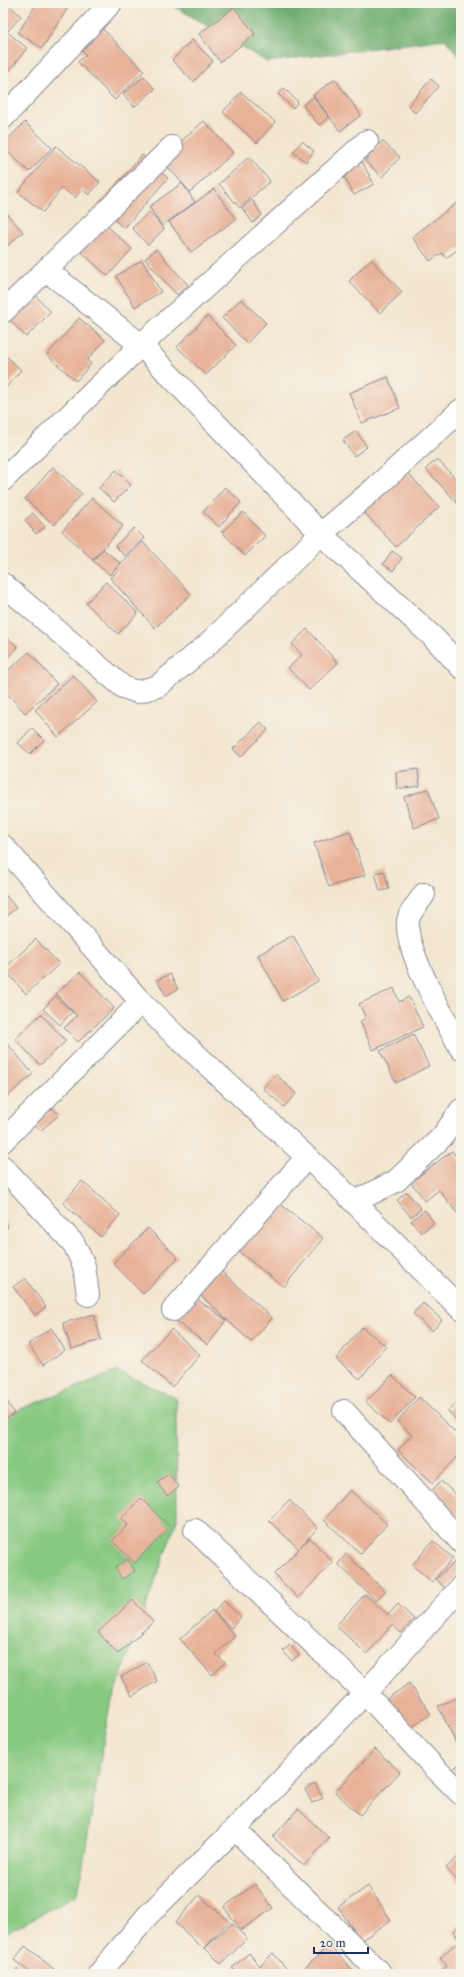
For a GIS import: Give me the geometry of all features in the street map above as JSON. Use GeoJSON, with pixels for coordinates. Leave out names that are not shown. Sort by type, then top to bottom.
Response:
{"type":"FeatureCollection","features":[{"type":"Feature","properties":{"kind":"street"},"geometry":{"type":"LineString","coordinates":[[3,118],[101,7]]}},
{"type":"Feature","properties":{"kind":"street"},"geometry":{"type":"LineString","coordinates":[[3,480],[141,345],[367,141]]}},
{"type":"Feature","properties":{"kind":"street"},"geometry":{"type":"LineString","coordinates":[[3,312],[172,147]]}},
{"type":"Feature","properties":{"kind":"street"},"geometry":{"type":"LineString","coordinates":[[46,270],[141,345],[321,534],[434,638],[461,667]]}},
{"type":"Feature","properties":{"kind":"street"},"geometry":{"type":"LineString","coordinates":[[3,584],[123,687],[137,692],[158,686],[207,645],[321,534],[375,488],[461,410]]}},
{"type":"Feature","properties":{"kind":"street"},"geometry":{"type":"LineString","coordinates":[[3,846],[141,1002],[175,1036],[354,1202],[461,1309]]}},
{"type":"Feature","properties":{"kind":"street"},"geometry":{"type":"LineString","coordinates":[[424,894],[409,918],[409,938],[418,967],[461,1049]]}},
{"type":"Feature","properties":{"kind":"street"},"geometry":{"type":"LineString","coordinates":[[3,1141],[141,1002]]}},
{"type":"Feature","properties":{"kind":"street"},"geometry":{"type":"LineString","coordinates":[[354,1202],[396,1181],[442,1137],[461,1110]]}},
{"type":"Feature","properties":{"kind":"street"},"geometry":{"type":"LineString","coordinates":[[173,1310],[307,1157]]}},
{"type":"Feature","properties":{"kind":"street"},"geometry":{"type":"LineString","coordinates":[[3,1167],[74,1244],[84,1266],[88,1295]]}},
{"type":"Feature","properties":{"kind":"street"},"geometry":{"type":"LineString","coordinates":[[344,1411],[461,1542]]}},
{"type":"Feature","properties":{"kind":"street"},"geometry":{"type":"LineString","coordinates":[[195,1530],[365,1693],[461,1794]]}},
{"type":"Feature","properties":{"kind":"street"},"geometry":{"type":"LineString","coordinates":[[100,1974],[148,1915],[235,1829],[365,1693],[461,1587]]}},
{"type":"Feature","properties":{"kind":"street"},"geometry":{"type":"LineString","coordinates":[[235,1829],[381,1974]]}},
{"type":"Feature","properties":{"kind":"green space"},"geometry":{"type":"Polygon","coordinates":[[[169,3],[461,3],[461,59],[445,39],[267,62],[169,3]]]}},
{"type":"Feature","properties":{"kind":"green space"},"geometry":{"type":"Polygon","coordinates":[[[117,1371],[176,1398],[177,1520],[109,1709],[78,1894],[3,1935],[3,1416],[117,1371]]]}},
{"type":"Feature","properties":{"kind":"building"},"geometry":{"type":"Polygon","coordinates":[[[3,3],[7,3],[21,16],[8,31],[3,27],[3,3]]]}},
{"type":"Feature","properties":{"kind":"building"},"geometry":{"type":"Polygon","coordinates":[[[37,3],[71,3],[42,48],[18,33],[37,3]]]}},
{"type":"Feature","properties":{"kind":"building"},"geometry":{"type":"Polygon","coordinates":[[[234,7],[255,34],[220,62],[199,34],[234,7]]]}},
{"type":"Feature","properties":{"kind":"building"},"geometry":{"type":"Polygon","coordinates":[[[99,25],[144,71],[115,100],[78,62],[86,55],[77,46],[99,25]]]}},
{"type":"Feature","properties":{"kind":"building"},"geometry":{"type":"Polygon","coordinates":[[[6,31],[27,48],[3,79],[3,35],[6,31]]]}},
{"type":"Feature","properties":{"kind":"building"},"geometry":{"type":"Polygon","coordinates":[[[192,40],[213,61],[193,82],[172,60],[192,40]]]}},
{"type":"Feature","properties":{"kind":"building"},"geometry":{"type":"Polygon","coordinates":[[[144,76],[155,89],[134,107],[123,94],[144,76]]]}},
{"type":"Feature","properties":{"kind":"building"},"geometry":{"type":"Polygon","coordinates":[[[335,79],[361,115],[340,131],[313,95],[335,79]]]}},
{"type":"Feature","properties":{"kind":"building"},"geometry":{"type":"Polygon","coordinates":[[[431,79],[439,86],[415,113],[408,106],[431,79]]]}},
{"type":"Feature","properties":{"kind":"building"},"geometry":{"type":"Polygon","coordinates":[[[284,88],[298,102],[293,108],[278,94],[284,88]]]}},
{"type":"Feature","properties":{"kind":"building"},"geometry":{"type":"Polygon","coordinates":[[[241,92],[275,122],[257,143],[223,112],[241,92]]]}},
{"type":"Feature","properties":{"kind":"building"},"geometry":{"type":"Polygon","coordinates":[[[313,97],[329,117],[319,125],[303,105],[313,97]]]}},
{"type":"Feature","properties":{"kind":"building"},"geometry":{"type":"Polygon","coordinates":[[[204,121],[233,153],[190,192],[161,159],[204,121]]]}},
{"type":"Feature","properties":{"kind":"building"},"geometry":{"type":"Polygon","coordinates":[[[25,122],[52,148],[29,172],[3,147],[3,144],[25,122]]]}},
{"type":"Feature","properties":{"kind":"building"},"geometry":{"type":"Polygon","coordinates":[[[302,141],[314,151],[306,162],[293,152],[302,141]]]}},
{"type":"Feature","properties":{"kind":"building"},"geometry":{"type":"Polygon","coordinates":[[[382,141],[400,157],[382,177],[365,161],[382,141]]]}},
{"type":"Feature","properties":{"kind":"building"},"geometry":{"type":"Polygon","coordinates":[[[56,146],[100,182],[89,195],[82,189],[75,198],[62,188],[43,212],[18,192],[56,146]]]}},
{"type":"Feature","properties":{"kind":"building"},"geometry":{"type":"Polygon","coordinates":[[[142,155],[168,178],[124,228],[98,206],[142,155]]]}},
{"type":"Feature","properties":{"kind":"building"},"geometry":{"type":"Polygon","coordinates":[[[249,157],[270,181],[240,208],[219,184],[249,157]]]}},
{"type":"Feature","properties":{"kind":"building"},"geometry":{"type":"Polygon","coordinates":[[[362,162],[374,184],[354,195],[342,173],[362,162]]]}},
{"type":"Feature","properties":{"kind":"building"},"geometry":{"type":"Polygon","coordinates":[[[182,183],[195,202],[162,226],[149,207],[182,183]]]}},
{"type":"Feature","properties":{"kind":"building"},"geometry":{"type":"Polygon","coordinates":[[[214,189],[236,219],[191,252],[169,222],[214,189]]]}},
{"type":"Feature","properties":{"kind":"building"},"geometry":{"type":"Polygon","coordinates":[[[252,200],[262,215],[253,223],[242,208],[252,200]]]}},
{"type":"Feature","properties":{"kind":"building"},"geometry":{"type":"Polygon","coordinates":[[[461,200],[461,247],[446,258],[442,253],[430,261],[412,237],[461,200]]]}},
{"type":"Feature","properties":{"kind":"building"},"geometry":{"type":"Polygon","coordinates":[[[149,212],[164,229],[148,245],[132,228],[149,212]]]}},
{"type":"Feature","properties":{"kind":"building"},"geometry":{"type":"Polygon","coordinates":[[[6,213],[23,232],[3,250],[3,216],[6,213]]]}},
{"type":"Feature","properties":{"kind":"building"},"geometry":{"type":"Polygon","coordinates":[[[102,221],[132,249],[108,276],[77,248],[102,221]]]}},
{"type":"Feature","properties":{"kind":"building"},"geometry":{"type":"Polygon","coordinates":[[[156,249],[188,285],[177,295],[145,259],[156,249]]]}},
{"type":"Feature","properties":{"kind":"building"},"geometry":{"type":"Polygon","coordinates":[[[371,259],[402,292],[380,313],[349,281],[371,259]]]}},
{"type":"Feature","properties":{"kind":"building"},"geometry":{"type":"Polygon","coordinates":[[[142,260],[161,292],[135,307],[116,276],[142,260]]]}},
{"type":"Feature","properties":{"kind":"building"},"geometry":{"type":"Polygon","coordinates":[[[33,293],[51,312],[26,337],[7,317],[33,293]]]}},
{"type":"Feature","properties":{"kind":"building"},"geometry":{"type":"Polygon","coordinates":[[[241,299],[266,323],[247,343],[222,318],[241,299]]]}},
{"type":"Feature","properties":{"kind":"building"},"geometry":{"type":"Polygon","coordinates":[[[207,316],[236,345],[206,375],[177,347],[207,316]]]}},
{"type":"Feature","properties":{"kind":"building"},"geometry":{"type":"Polygon","coordinates":[[[79,318],[105,340],[87,360],[91,364],[76,381],[47,355],[79,318]]]}},
{"type":"Feature","properties":{"kind":"building"},"geometry":{"type":"Polygon","coordinates":[[[3,353],[21,370],[3,391],[3,353]]]}},
{"type":"Feature","properties":{"kind":"building"},"geometry":{"type":"Polygon","coordinates":[[[388,377],[400,408],[362,423],[349,393],[388,377]]]}},
{"type":"Feature","properties":{"kind":"building"},"geometry":{"type":"Polygon","coordinates":[[[356,431],[367,447],[354,456],[343,440],[356,431]]]}},
{"type":"Feature","properties":{"kind":"building"},"geometry":{"type":"Polygon","coordinates":[[[437,459],[461,485],[461,507],[426,469],[437,459]]]}},
{"type":"Feature","properties":{"kind":"building"},"geometry":{"type":"Polygon","coordinates":[[[53,467],[82,494],[54,525],[25,499],[53,467]]]}},
{"type":"Feature","properties":{"kind":"building"},"geometry":{"type":"Polygon","coordinates":[[[116,470],[131,485],[114,502],[99,488],[116,470]]]}},
{"type":"Feature","properties":{"kind":"building"},"geometry":{"type":"Polygon","coordinates":[[[406,471],[439,507],[396,547],[363,511],[406,471]]]}},
{"type":"Feature","properties":{"kind":"building"},"geometry":{"type":"Polygon","coordinates":[[[225,487],[241,502],[219,527],[203,512],[225,487]]]}},
{"type":"Feature","properties":{"kind":"building"},"geometry":{"type":"Polygon","coordinates":[[[92,498],[123,526],[93,560],[62,531],[92,498]]]}},
{"type":"Feature","properties":{"kind":"building"},"geometry":{"type":"Polygon","coordinates":[[[243,512],[265,536],[245,556],[222,532],[243,512]]]}},
{"type":"Feature","properties":{"kind":"building"},"geometry":{"type":"Polygon","coordinates":[[[33,513],[45,527],[36,534],[25,520],[33,513]]]}},
{"type":"Feature","properties":{"kind":"building"},"geometry":{"type":"Polygon","coordinates":[[[134,528],[144,538],[125,556],[115,546],[134,528]]]}},
{"type":"Feature","properties":{"kind":"building"},"geometry":{"type":"Polygon","coordinates":[[[143,542],[191,594],[155,628],[110,578],[118,571],[116,568],[143,542]]]}},
{"type":"Feature","properties":{"kind":"building"},"geometry":{"type":"Polygon","coordinates":[[[103,549],[120,563],[110,575],[93,561],[103,549]]]}},
{"type":"Feature","properties":{"kind":"building"},"geometry":{"type":"Polygon","coordinates":[[[392,551],[402,558],[393,571],[383,564],[392,551]]]}},
{"type":"Feature","properties":{"kind":"building"},"geometry":{"type":"Polygon","coordinates":[[[106,582],[138,613],[118,634],[86,603],[106,582]]]}},
{"type":"Feature","properties":{"kind":"building"},"geometry":{"type":"Polygon","coordinates":[[[307,629],[338,663],[309,690],[288,668],[302,655],[292,644],[307,629]]]}},
{"type":"Feature","properties":{"kind":"building"},"geometry":{"type":"Polygon","coordinates":[[[3,634],[18,647],[3,663],[3,634]]]}},
{"type":"Feature","properties":{"kind":"building"},"geometry":{"type":"Polygon","coordinates":[[[29,652],[57,684],[25,713],[3,689],[3,675],[29,652]]]}},
{"type":"Feature","properties":{"kind":"building"},"geometry":{"type":"Polygon","coordinates":[[[73,675],[97,702],[58,737],[35,710],[73,675]]]}},
{"type":"Feature","properties":{"kind":"building"},"geometry":{"type":"Polygon","coordinates":[[[261,722],[268,730],[241,757],[233,749],[261,722]]]}},
{"type":"Feature","properties":{"kind":"building"},"geometry":{"type":"Polygon","coordinates":[[[32,728],[44,740],[30,754],[18,743],[32,728]]]}},
{"type":"Feature","properties":{"kind":"building"},"geometry":{"type":"Polygon","coordinates":[[[418,769],[420,786],[397,789],[396,772],[418,769]]]}},
{"type":"Feature","properties":{"kind":"building"},"geometry":{"type":"Polygon","coordinates":[[[428,789],[439,819],[414,828],[404,797],[428,789]]]}},
{"type":"Feature","properties":{"kind":"building"},"geometry":{"type":"Polygon","coordinates":[[[350,831],[365,875],[329,887],[314,843],[350,831]]]}},
{"type":"Feature","properties":{"kind":"building"},"geometry":{"type":"Polygon","coordinates":[[[384,871],[389,889],[380,891],[375,873],[384,871]]]}},
{"type":"Feature","properties":{"kind":"building"},"geometry":{"type":"Polygon","coordinates":[[[3,892],[16,908],[5,917],[3,915],[3,892]]]}},
{"type":"Feature","properties":{"kind":"building"},"geometry":{"type":"Polygon","coordinates":[[[293,935],[318,981],[283,1001],[258,955],[293,935]]]}},
{"type":"Feature","properties":{"kind":"building"},"geometry":{"type":"Polygon","coordinates":[[[36,939],[59,964],[26,994],[4,969],[36,939]]]}},
{"type":"Feature","properties":{"kind":"building"},"geometry":{"type":"Polygon","coordinates":[[[80,972],[114,1008],[78,1042],[64,1028],[77,1016],[56,994],[80,972]]]}},
{"type":"Feature","properties":{"kind":"building"},"geometry":{"type":"Polygon","coordinates":[[[170,974],[178,989],[166,996],[157,980],[170,974]]]}},
{"type":"Feature","properties":{"kind":"building"},"geometry":{"type":"Polygon","coordinates":[[[394,988],[399,1002],[409,997],[423,1027],[373,1050],[360,1021],[366,1018],[359,1004],[394,988]]]}},
{"type":"Feature","properties":{"kind":"building"},"geometry":{"type":"Polygon","coordinates":[[[55,996],[72,1012],[60,1025],[43,1009],[55,996]]]}},
{"type":"Feature","properties":{"kind":"building"},"geometry":{"type":"Polygon","coordinates":[[[41,1014],[66,1041],[40,1065],[15,1039],[41,1014]]]}},
{"type":"Feature","properties":{"kind":"building"},"geometry":{"type":"Polygon","coordinates":[[[413,1034],[429,1066],[396,1083],[380,1051],[413,1034]]]}},
{"type":"Feature","properties":{"kind":"building"},"geometry":{"type":"Polygon","coordinates":[[[5,1041],[33,1074],[3,1100],[3,1043],[5,1041]]]}},
{"type":"Feature","properties":{"kind":"building"},"geometry":{"type":"Polygon","coordinates":[[[276,1074],[296,1094],[284,1107],[263,1088],[276,1074]]]}},
{"type":"Feature","properties":{"kind":"building"},"geometry":{"type":"Polygon","coordinates":[[[53,1108],[59,1115],[40,1131],[34,1124],[53,1108]]]}},
{"type":"Feature","properties":{"kind":"building"},"geometry":{"type":"Polygon","coordinates":[[[452,1151],[461,1163],[461,1218],[439,1190],[425,1201],[411,1182],[452,1151]]]}},
{"type":"Feature","properties":{"kind":"building"},"geometry":{"type":"Polygon","coordinates":[[[82,1181],[120,1215],[101,1237],[63,1203],[82,1181]]]}},
{"type":"Feature","properties":{"kind":"building"},"geometry":{"type":"Polygon","coordinates":[[[407,1192],[421,1209],[411,1217],[397,1200],[407,1192]]]}},
{"type":"Feature","properties":{"kind":"building"},"geometry":{"type":"Polygon","coordinates":[[[273,1198],[323,1238],[284,1287],[234,1248],[273,1198]]]}},
{"type":"Feature","properties":{"kind":"building"},"geometry":{"type":"Polygon","coordinates":[[[425,1210],[434,1223],[421,1233],[411,1221],[425,1210]]]}},
{"type":"Feature","properties":{"kind":"building"},"geometry":{"type":"Polygon","coordinates":[[[3,1219],[8,1227],[3,1229],[3,1219]]]}},
{"type":"Feature","properties":{"kind":"building"},"geometry":{"type":"Polygon","coordinates":[[[148,1228],[178,1258],[143,1294],[113,1263],[148,1228]]]}},
{"type":"Feature","properties":{"kind":"building"},"geometry":{"type":"Polygon","coordinates":[[[217,1267],[272,1318],[251,1342],[196,1291],[217,1267]]]}},
{"type":"Feature","properties":{"kind":"building"},"geometry":{"type":"Polygon","coordinates":[[[25,1278],[46,1307],[35,1315],[13,1287],[25,1278]]]}},
{"type":"Feature","properties":{"kind":"building"},"geometry":{"type":"Polygon","coordinates":[[[194,1297],[226,1320],[208,1345],[177,1322],[194,1297]]]}},
{"type":"Feature","properties":{"kind":"building"},"geometry":{"type":"Polygon","coordinates":[[[423,1303],[442,1320],[432,1331],[413,1314],[423,1303]]]}},
{"type":"Feature","properties":{"kind":"building"},"geometry":{"type":"Polygon","coordinates":[[[94,1314],[101,1340],[71,1349],[63,1323],[94,1314]]]}},
{"type":"Feature","properties":{"kind":"building"},"geometry":{"type":"Polygon","coordinates":[[[362,1327],[386,1346],[360,1379],[336,1359],[362,1327]]]}},
{"type":"Feature","properties":{"kind":"building"},"geometry":{"type":"Polygon","coordinates":[[[51,1328],[65,1350],[43,1365],[28,1344],[51,1328]]]}},
{"type":"Feature","properties":{"kind":"building"},"geometry":{"type":"Polygon","coordinates":[[[171,1329],[200,1355],[172,1387],[142,1360],[171,1329]]]}},
{"type":"Feature","properties":{"kind":"building"},"geometry":{"type":"Polygon","coordinates":[[[392,1375],[415,1397],[390,1424],[366,1402],[392,1375]]]}},
{"type":"Feature","properties":{"kind":"building"},"geometry":{"type":"Polygon","coordinates":[[[3,1393],[14,1414],[3,1420],[3,1393]]]}},
{"type":"Feature","properties":{"kind":"building"},"geometry":{"type":"Polygon","coordinates":[[[419,1397],[461,1438],[461,1453],[433,1483],[398,1450],[412,1435],[397,1421],[419,1397]]]}},
{"type":"Feature","properties":{"kind":"building"},"geometry":{"type":"Polygon","coordinates":[[[461,1399],[461,1425],[448,1411],[461,1399]]]}},
{"type":"Feature","properties":{"kind":"building"},"geometry":{"type":"Polygon","coordinates":[[[169,1474],[179,1487],[167,1496],[157,1482],[169,1474]]]}},
{"type":"Feature","properties":{"kind":"building"},"geometry":{"type":"Polygon","coordinates":[[[461,1477],[461,1487],[456,1483],[461,1477]]]}},
{"type":"Feature","properties":{"kind":"building"},"geometry":{"type":"Polygon","coordinates":[[[441,1481],[461,1499],[461,1531],[425,1498],[441,1481]]]}},
{"type":"Feature","properties":{"kind":"building"},"geometry":{"type":"Polygon","coordinates":[[[350,1490],[387,1524],[361,1554],[324,1520],[350,1490]]]}},
{"type":"Feature","properties":{"kind":"building"},"geometry":{"type":"Polygon","coordinates":[[[141,1498],[170,1527],[135,1563],[112,1541],[128,1525],[121,1519],[141,1498]]]}},
{"type":"Feature","properties":{"kind":"building"},"geometry":{"type":"Polygon","coordinates":[[[289,1500],[318,1528],[300,1547],[310,1538],[333,1562],[298,1598],[274,1574],[299,1549],[269,1521],[289,1500]]]}},
{"type":"Feature","properties":{"kind":"building"},"geometry":{"type":"Polygon","coordinates":[[[433,1541],[453,1558],[432,1582],[412,1565],[433,1541]]]}},
{"type":"Feature","properties":{"kind":"building"},"geometry":{"type":"Polygon","coordinates":[[[346,1554],[385,1591],[376,1601],[338,1564],[346,1554]]]}},
{"type":"Feature","properties":{"kind":"building"},"geometry":{"type":"Polygon","coordinates":[[[128,1559],[135,1571],[122,1579],[115,1567],[128,1559]]]}},
{"type":"Feature","properties":{"kind":"building"},"geometry":{"type":"Polygon","coordinates":[[[458,1559],[461,1562],[461,1574],[446,1589],[436,1579],[458,1559]]]}},
{"type":"Feature","properties":{"kind":"building"},"geometry":{"type":"Polygon","coordinates":[[[365,1594],[388,1615],[398,1604],[414,1619],[401,1633],[392,1625],[367,1654],[336,1626],[365,1594]]]}},
{"type":"Feature","properties":{"kind":"building"},"geometry":{"type":"Polygon","coordinates":[[[133,1600],[153,1622],[118,1654],[98,1632],[133,1600]]]}},
{"type":"Feature","properties":{"kind":"building"},"geometry":{"type":"Polygon","coordinates":[[[224,1601],[241,1617],[231,1628],[214,1612],[224,1601]]]}},
{"type":"Feature","properties":{"kind":"building"},"geometry":{"type":"Polygon","coordinates":[[[212,1610],[235,1636],[216,1654],[225,1663],[212,1675],[180,1639],[212,1610]]]}},
{"type":"Feature","properties":{"kind":"building"},"geometry":{"type":"Polygon","coordinates":[[[290,1645],[299,1655],[292,1661],[283,1651],[290,1645]]]}},
{"type":"Feature","properties":{"kind":"building"},"geometry":{"type":"Polygon","coordinates":[[[147,1662],[157,1681],[132,1696],[121,1677],[147,1662]]]}},
{"type":"Feature","properties":{"kind":"building"},"geometry":{"type":"Polygon","coordinates":[[[409,1683],[431,1714],[405,1732],[383,1702],[409,1683]]]}},
{"type":"Feature","properties":{"kind":"building"},"geometry":{"type":"Polygon","coordinates":[[[461,1696],[461,1740],[456,1743],[438,1706],[461,1696]]]}},
{"type":"Feature","properties":{"kind":"building"},"geometry":{"type":"Polygon","coordinates":[[[375,1749],[400,1772],[360,1815],[335,1792],[375,1749]]]}},
{"type":"Feature","properties":{"kind":"building"},"geometry":{"type":"Polygon","coordinates":[[[461,1763],[461,1780],[450,1771],[461,1763]]]}},
{"type":"Feature","properties":{"kind":"building"},"geometry":{"type":"Polygon","coordinates":[[[315,1783],[323,1798],[312,1803],[305,1789],[315,1783]]]}},
{"type":"Feature","properties":{"kind":"building"},"geometry":{"type":"Polygon","coordinates":[[[298,1809],[329,1838],[304,1866],[273,1837],[298,1809]]]}},
{"type":"Feature","properties":{"kind":"building"},"geometry":{"type":"Polygon","coordinates":[[[461,1854],[461,1885],[446,1868],[461,1854]]]}},
{"type":"Feature","properties":{"kind":"building"},"geometry":{"type":"Polygon","coordinates":[[[255,1884],[273,1908],[241,1930],[224,1907],[255,1884]]]}},
{"type":"Feature","properties":{"kind":"building"},"geometry":{"type":"Polygon","coordinates":[[[368,1886],[391,1920],[361,1941],[338,1907],[368,1886]]]}},
{"type":"Feature","properties":{"kind":"building"},"geometry":{"type":"Polygon","coordinates":[[[199,1895],[229,1921],[204,1949],[175,1923],[199,1895]]]}},
{"type":"Feature","properties":{"kind":"building"},"geometry":{"type":"Polygon","coordinates":[[[232,1923],[247,1939],[221,1964],[205,1948],[232,1923]]]}},
{"type":"Feature","properties":{"kind":"building"},"geometry":{"type":"Polygon","coordinates":[[[461,1924],[461,1942],[453,1931],[461,1924]]]}},
{"type":"Feature","properties":{"kind":"building"},"geometry":{"type":"Polygon","coordinates":[[[455,1944],[461,1950],[461,1974],[438,1974],[447,1966],[440,1958],[455,1944]]]}},
{"type":"Feature","properties":{"kind":"building"},"geometry":{"type":"Polygon","coordinates":[[[329,1945],[356,1974],[311,1974],[305,1968],[329,1945]]]}},
{"type":"Feature","properties":{"kind":"building"},"geometry":{"type":"Polygon","coordinates":[[[25,1946],[54,1969],[49,1974],[32,1974],[14,1960],[25,1946]]]}},
{"type":"Feature","properties":{"kind":"building"},"geometry":{"type":"Polygon","coordinates":[[[249,1953],[260,1966],[273,1953],[291,1974],[238,1974],[232,1968],[249,1953]]]}},
{"type":"Feature","properties":{"kind":"building"},"geometry":{"type":"Polygon","coordinates":[[[17,1969],[22,1974],[12,1974],[17,1969]]]}}]}
